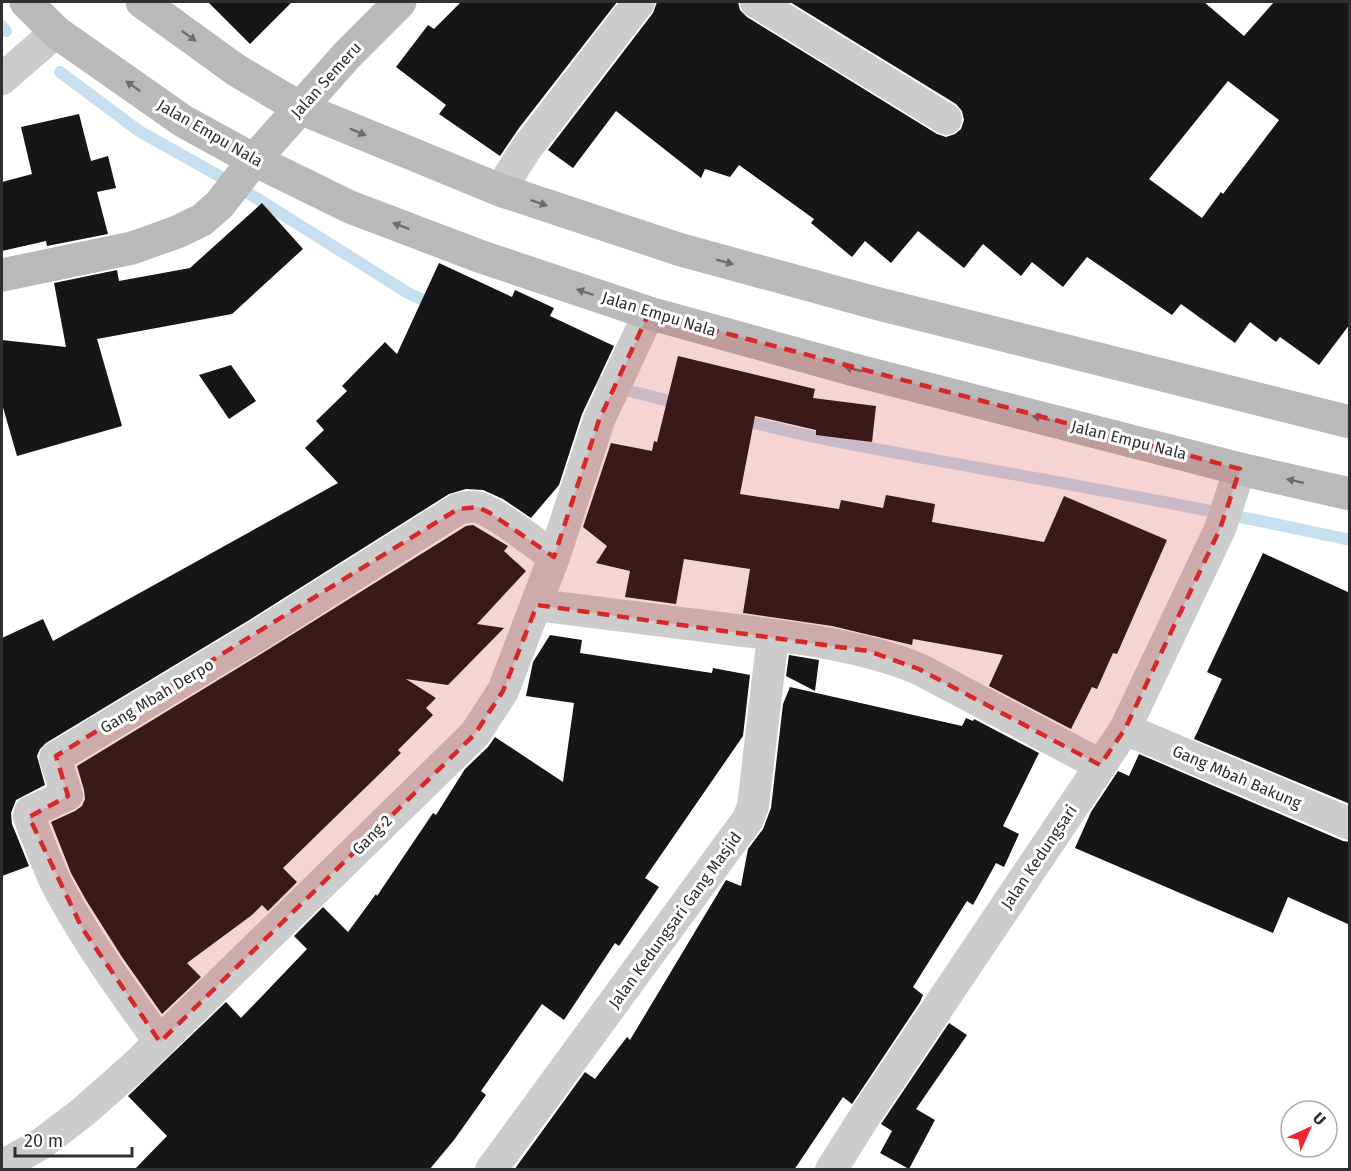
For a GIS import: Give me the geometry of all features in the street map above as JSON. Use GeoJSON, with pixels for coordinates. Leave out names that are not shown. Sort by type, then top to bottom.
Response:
{"type":"FeatureCollection","features":[{"type":"Feature","properties":{"kind":"main road","name":"Jalan Empu Nala"},"geometry":{"type":"LineString","coordinates":[[26,2],[56,32],[183,121],[242,176],[361,211],[479,256],[649,313],[862,372],[1240,469],[1350,494]]}},
{"type":"Feature","properties":{"kind":"main road"},"geometry":{"type":"LineString","coordinates":[[142,2],[236,70],[300,108],[500,190],[700,256],[879,304],[1350,422]]}},
{"type":"Feature","properties":{"kind":"main road","name":"Jalan Semeru"},"geometry":{"type":"LineString","coordinates":[[2,275],[132,248],[177,232],[202,220],[347,55],[400,2]]}},
{"type":"Feature","properties":{"kind":"street"},"geometry":{"type":"LineString","coordinates":[[500,190],[526,149],[639,2]]}},
{"type":"Feature","properties":{"kind":"street"},"geometry":{"type":"LineString","coordinates":[[756,2],[946,119]]}},
{"type":"Feature","properties":{"kind":"street"},"geometry":{"type":"LineString","coordinates":[[2,79],[56,32]]}},
{"type":"Feature","properties":{"kind":"street","name":"Gang 2"},"geometry":{"type":"LineString","coordinates":[[2,1166],[41,1144],[83,1112],[160,1042],[475,734],[503,691],[537,605],[599,420],[649,313]]}},
{"type":"Feature","properties":{"kind":"street","name":"Jalan Kedungsari"},"geometry":{"type":"LineString","coordinates":[[831,1170],[1125,729],[1226,515],[1240,469]]}},
{"type":"Feature","properties":{"kind":"street","name":"Gang Mbah Derpo"},"geometry":{"type":"LineString","coordinates":[[160,1042],[127,997],[76,918],[58,887],[28,817],[30,812],[67,795],[55,758],[260,634],[458,508],[478,507],[490,513],[554,557]]}},
{"type":"Feature","properties":{"kind":"street"},"geometry":{"type":"LineString","coordinates":[[537,605],[773,635],[868,651],[919,669],[1100,765]]}},
{"type":"Feature","properties":{"kind":"street","name":"Jalan Kedungsari Gang Masjid"},"geometry":{"type":"LineString","coordinates":[[490,1170],[748,819],[753,806],[773,635]]}},
{"type":"Feature","properties":{"kind":"street","name":"Gang Mbah Bakung"},"geometry":{"type":"LineString","coordinates":[[1125,729],[1350,824]]}},
{"type":"Feature","properties":{"kind":"highlighted area"},"geometry":{"type":"Polygon","coordinates":[[[649,313],[1240,469],[1220,529],[1125,729],[1100,765],[919,669],[868,651],[537,605],[503,691],[475,734],[160,1042],[82,928],[29,817],[68,796],[56,756],[458,509],[478,507],[490,513],[554,557],[599,420],[649,313]]]}},
{"type":"Feature","properties":{"kind":"building"},"geometry":{"type":"Polygon","coordinates":[[[208,2],[292,2],[250,44],[208,2]]]}},
{"type":"Feature","properties":{"kind":"building"},"geometry":{"type":"Polygon","coordinates":[[[461,2],[617,2],[519,128],[500,156],[439,114],[446,105],[396,67],[428,25],[434,29],[461,2]]]}},
{"type":"Feature","properties":{"kind":"building"},"geometry":{"type":"Polygon","coordinates":[[[657,2],[738,2],[740,10],[747,17],[937,134],[946,137],[961,129],[964,120],[962,111],[956,104],[790,2],[1204,2],[1244,36],[1274,2],[1350,2],[1350,324],[1319,365],[1280,337],[1276,342],[1250,322],[1235,343],[1181,304],[1172,315],[1087,257],[1063,287],[1032,262],[1021,276],[983,244],[964,268],[918,231],[891,263],[865,241],[852,257],[811,223],[814,219],[739,165],[730,177],[705,169],[701,178],[616,111],[573,168],[548,150],[653,13],[657,2]],[[1228,81],[1149,179],[1202,218],[1279,120],[1228,81]]]}},
{"type":"Feature","properties":{"kind":"building"},"geometry":{"type":"Polygon","coordinates":[[[79,114],[91,161],[108,156],[116,188],[97,192],[108,234],[47,246],[46,241],[2,251],[2,182],[32,174],[21,127],[79,114]]]}},
{"type":"Feature","properties":{"kind":"building"},"geometry":{"type":"Polygon","coordinates":[[[262,203],[303,249],[232,314],[97,339],[122,426],[17,456],[2,404],[2,340],[66,347],[54,283],[117,270],[119,281],[190,268],[262,203]]]}},
{"type":"Feature","properties":{"kind":"building"},"geometry":{"type":"Polygon","coordinates":[[[439,263],[512,297],[515,290],[554,308],[550,316],[614,346],[582,414],[559,485],[531,518],[503,499],[483,490],[466,489],[449,494],[251,619],[46,743],[37,756],[45,785],[16,800],[11,813],[12,824],[29,866],[2,876],[2,638],[43,619],[53,641],[338,483],[305,448],[324,430],[316,421],[347,391],[342,386],[385,342],[397,354],[439,263]]]}},
{"type":"Feature","properties":{"kind":"building"},"geometry":{"type":"Polygon","coordinates":[[[678,356],[815,389],[813,398],[876,406],[872,442],[816,435],[816,430],[755,416],[740,494],[839,509],[841,500],[883,508],[886,495],[935,504],[932,522],[1044,542],[1064,496],[1167,540],[1117,654],[1113,653],[1097,689],[1092,687],[1071,729],[989,686],[1003,655],[913,639],[912,645],[832,626],[743,613],[750,569],[684,559],[676,604],[625,597],[630,571],[596,563],[607,546],[583,527],[611,443],[652,451],[654,441],[657,442],[678,356]]]}},
{"type":"Feature","properties":{"kind":"building"},"geometry":{"type":"Polygon","coordinates":[[[231,365],[256,401],[229,419],[199,375],[231,365]]]}},
{"type":"Feature","properties":{"kind":"building"},"geometry":{"type":"Polygon","coordinates":[[[473,525],[508,546],[504,551],[526,571],[477,624],[504,628],[448,685],[406,679],[436,698],[426,708],[433,715],[398,750],[401,753],[283,868],[297,882],[268,911],[262,905],[187,963],[201,977],[162,1014],[86,900],[71,873],[51,822],[82,806],[85,799],[84,790],[77,766],[466,526],[473,525]]]}},
{"type":"Feature","properties":{"kind":"building"},"geometry":{"type":"Polygon","coordinates":[[[1263,553],[1350,593],[1350,804],[1194,739],[1222,679],[1207,672],[1263,553]]]}},
{"type":"Feature","properties":{"kind":"building"},"geometry":{"type":"Polygon","coordinates":[[[550,635],[582,640],[580,653],[712,673],[713,668],[750,675],[743,736],[645,878],[659,887],[619,946],[615,943],[564,1020],[542,1004],[481,1091],[486,1095],[429,1170],[134,1170],[167,1136],[128,1096],[226,1002],[241,1018],[307,949],[294,936],[323,907],[348,932],[376,894],[377,896],[433,813],[436,815],[465,769],[495,737],[563,782],[574,703],[526,696],[533,662],[550,635]]]}},
{"type":"Feature","properties":{"kind":"building"},"geometry":{"type":"Polygon","coordinates":[[[789,655],[819,660],[815,691],[786,676],[789,655]]]}},
{"type":"Feature","properties":{"kind":"building"},"geometry":{"type":"Polygon","coordinates":[[[790,687],[962,726],[966,718],[973,721],[974,719],[1039,753],[1003,826],[1019,834],[1004,867],[996,863],[973,905],[967,901],[913,987],[923,995],[920,1002],[852,1104],[843,1097],[794,1170],[514,1170],[585,1072],[595,1079],[627,1037],[630,1040],[726,880],[741,886],[748,849],[763,829],[771,808],[783,704],[790,687]]]}},
{"type":"Feature","properties":{"kind":"building"},"geometry":{"type":"Polygon","coordinates":[[[1139,754],[1350,842],[1350,925],[1288,897],[1273,933],[1075,848],[1091,812],[1118,771],[1129,776],[1139,754]]]}},
{"type":"Feature","properties":{"kind":"building"},"geometry":{"type":"Polygon","coordinates":[[[949,1023],[967,1035],[916,1109],[935,1120],[909,1169],[880,1153],[892,1131],[881,1124],[949,1023]]]}},
{"type":"Feature","properties":{"kind":"waterway"},"geometry":{"type":"LineString","coordinates":[[2,26],[6,31]]}},
{"type":"Feature","properties":{"kind":"waterway"},"geometry":{"type":"LineString","coordinates":[[60,72],[139,131],[237,186],[408,293],[437,306]]}},
{"type":"Feature","properties":{"kind":"waterway"},"geometry":{"type":"LineString","coordinates":[[583,374],[607,385],[681,404]]}},
{"type":"Feature","properties":{"kind":"waterway"},"geometry":{"type":"LineString","coordinates":[[739,419],[858,446],[1165,502],[1350,540]]}}]}
